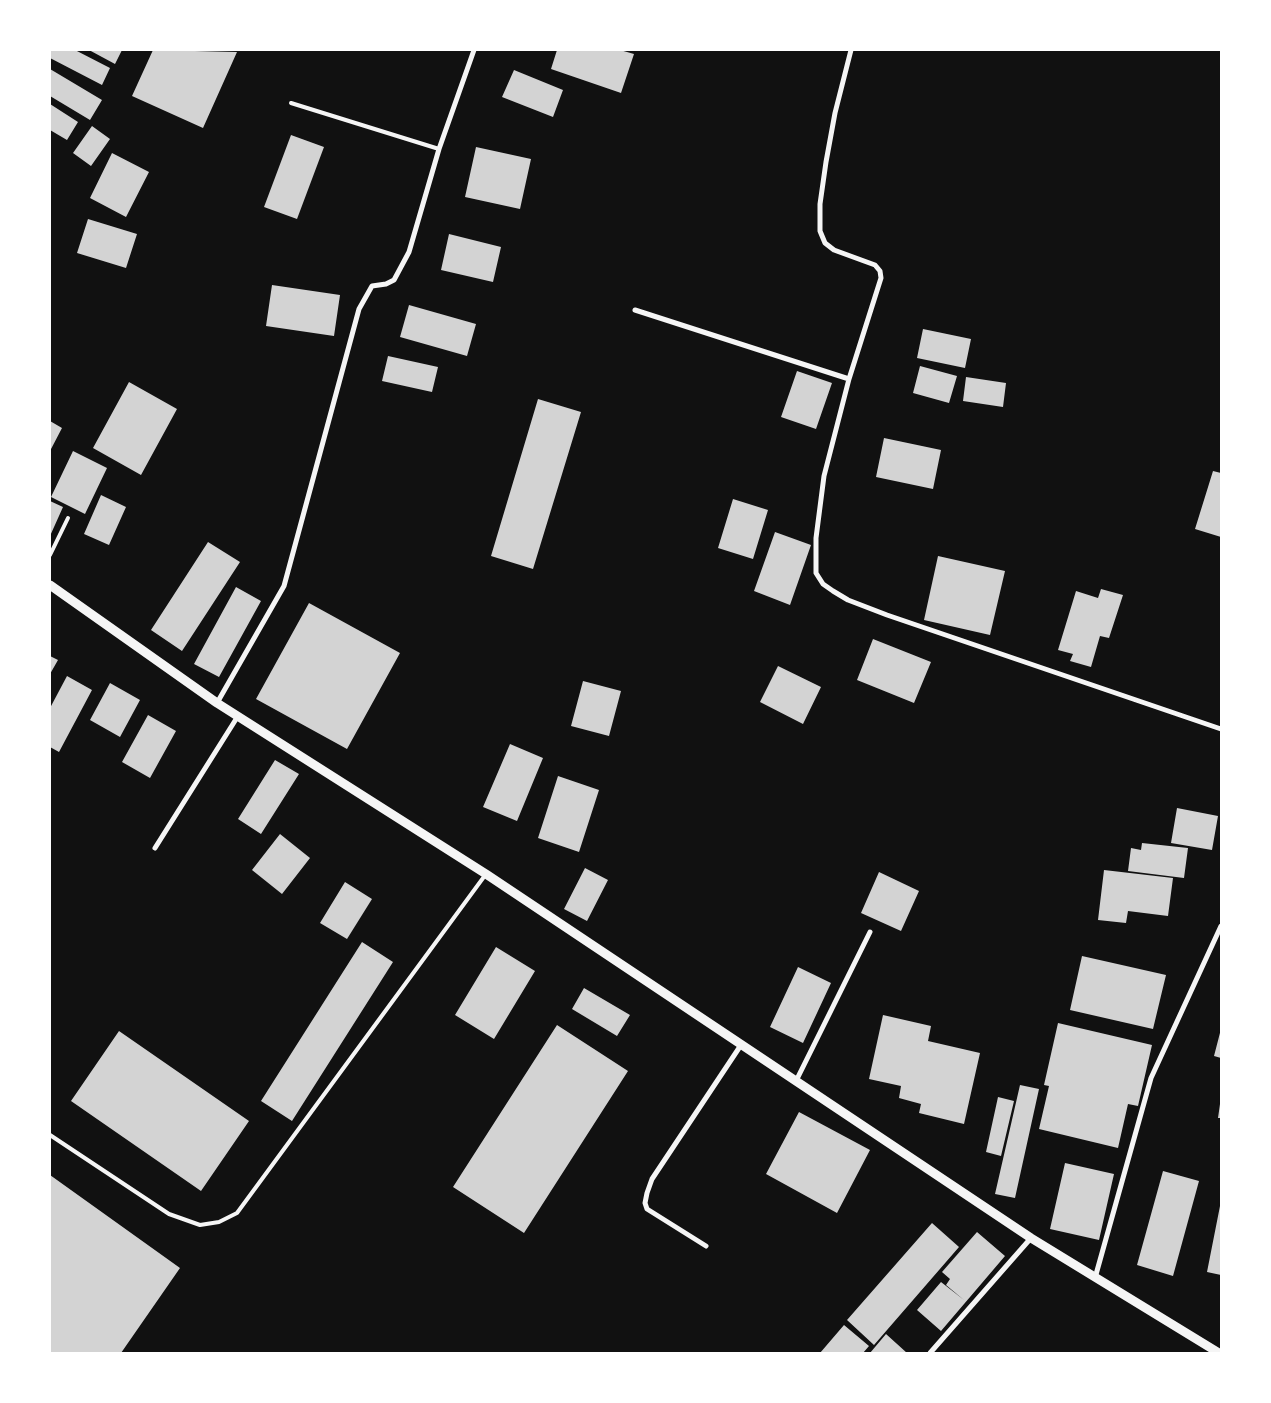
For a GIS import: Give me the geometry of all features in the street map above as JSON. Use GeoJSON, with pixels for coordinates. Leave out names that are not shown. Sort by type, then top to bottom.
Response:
{"type":"FeatureCollection","features":[{"type":"Feature","properties":{"kind":"street"},"geometry":{"type":"LineString","coordinates":[[217,703],[284,586],[359,309],[372,286],[386,284],[394,280],[409,252],[439,149],[474,50]]}},
{"type":"Feature","properties":{"kind":"street"},"geometry":{"type":"LineString","coordinates":[[851,50],[835,113],[826,162],[820,204],[820,231],[825,243],[834,250],[875,265],[880,271],[881,278],[849,379],[824,476],[817,519],[816,573],[823,584],[848,600],[1221,729]]}},
{"type":"Feature","properties":{"kind":"street"},"geometry":{"type":"LineString","coordinates":[[635,310],[849,379]]}},
{"type":"Feature","properties":{"kind":"street"},"geometry":{"type":"LineString","coordinates":[[50,585],[217,703],[486,874],[1031,1238],[1095,1279],[1220,1353]]}},
{"type":"Feature","properties":{"kind":"street"},"geometry":{"type":"LineString","coordinates":[[155,848],[238,716]]}},
{"type":"Feature","properties":{"kind":"street"},"geometry":{"type":"LineString","coordinates":[[1095,1279],[1151,1078],[1221,926]]}},
{"type":"Feature","properties":{"kind":"street"},"geometry":{"type":"LineString","coordinates":[[796,1081],[870,932]]}},
{"type":"Feature","properties":{"kind":"street"},"geometry":{"type":"LineString","coordinates":[[706,1246],[647,1209],[645,1203],[646,1193],[652,1179],[741,1045]]}},
{"type":"Feature","properties":{"kind":"street"},"geometry":{"type":"LineString","coordinates":[[930,1353],[1031,1238]]}},
{"type":"Feature","properties":{"kind":"lane"},"geometry":{"type":"LineString","coordinates":[[291,103],[439,149]]}},
{"type":"Feature","properties":{"kind":"lane"},"geometry":{"type":"LineString","coordinates":[[50,556],[68,518]]}},
{"type":"Feature","properties":{"kind":"lane"},"geometry":{"type":"LineString","coordinates":[[50,1135],[169,1214],[200,1225],[219,1222],[238,1213],[486,874]]}},
{"type":"Feature","properties":{"kind":"building"},"geometry":{"type":"Polygon","coordinates":[[[50,50],[75,50],[110,68],[102,85],[50,58],[50,50]]]}},
{"type":"Feature","properties":{"kind":"building"},"geometry":{"type":"Polygon","coordinates":[[[89,50],[122,50],[115,64],[89,50]]]}},
{"type":"Feature","properties":{"kind":"building"},"geometry":{"type":"Polygon","coordinates":[[[153,50],[237,52],[203,128],[132,96],[153,50]]]}},
{"type":"Feature","properties":{"kind":"building"},"geometry":{"type":"Polygon","coordinates":[[[557,50],[620,50],[634,54],[621,93],[551,69],[557,50]]]}},
{"type":"Feature","properties":{"kind":"building"},"geometry":{"type":"Polygon","coordinates":[[[50,69],[102,100],[90,120],[50,96],[50,69]]]}},
{"type":"Feature","properties":{"kind":"building"},"geometry":{"type":"Polygon","coordinates":[[[514,70],[563,90],[553,117],[502,97],[514,70]]]}},
{"type":"Feature","properties":{"kind":"building"},"geometry":{"type":"Polygon","coordinates":[[[50,104],[78,122],[67,140],[50,130],[50,104]]]}},
{"type":"Feature","properties":{"kind":"building"},"geometry":{"type":"Polygon","coordinates":[[[92,126],[110,139],[91,166],[73,153],[92,126]]]}},
{"type":"Feature","properties":{"kind":"building"},"geometry":{"type":"Polygon","coordinates":[[[291,135],[324,147],[297,219],[264,207],[291,135]]]}},
{"type":"Feature","properties":{"kind":"building"},"geometry":{"type":"Polygon","coordinates":[[[476,147],[531,159],[520,209],[465,197],[476,147]]]}},
{"type":"Feature","properties":{"kind":"building"},"geometry":{"type":"Polygon","coordinates":[[[112,153],[149,172],[126,217],[90,198],[112,153]]]}},
{"type":"Feature","properties":{"kind":"building"},"geometry":{"type":"Polygon","coordinates":[[[88,219],[137,234],[126,268],[77,253],[88,219]]]}},
{"type":"Feature","properties":{"kind":"building"},"geometry":{"type":"Polygon","coordinates":[[[449,234],[501,247],[493,282],[441,270],[449,234]]]}},
{"type":"Feature","properties":{"kind":"building"},"geometry":{"type":"Polygon","coordinates":[[[272,285],[340,295],[334,336],[266,326],[272,285]]]}},
{"type":"Feature","properties":{"kind":"building"},"geometry":{"type":"Polygon","coordinates":[[[409,305],[476,324],[467,356],[400,337],[409,305]]]}},
{"type":"Feature","properties":{"kind":"building"},"geometry":{"type":"Polygon","coordinates":[[[923,329],[971,339],[965,368],[917,358],[923,329]]]}},
{"type":"Feature","properties":{"kind":"building"},"geometry":{"type":"Polygon","coordinates":[[[388,356],[438,367],[432,392],[382,381],[388,356]]]}},
{"type":"Feature","properties":{"kind":"building"},"geometry":{"type":"Polygon","coordinates":[[[920,366],[957,376],[949,403],[913,393],[920,366]]]}},
{"type":"Feature","properties":{"kind":"building"},"geometry":{"type":"Polygon","coordinates":[[[797,371],[832,383],[816,429],[781,417],[797,371]]]}},
{"type":"Feature","properties":{"kind":"building"},"geometry":{"type":"Polygon","coordinates":[[[966,377],[1006,383],[1003,407],[963,401],[966,377]]]}},
{"type":"Feature","properties":{"kind":"building"},"geometry":{"type":"Polygon","coordinates":[[[129,382],[177,409],[141,475],[93,448],[129,382]]]}},
{"type":"Feature","properties":{"kind":"building"},"geometry":{"type":"Polygon","coordinates":[[[538,399],[581,412],[533,569],[491,556],[538,399]]]}},
{"type":"Feature","properties":{"kind":"building"},"geometry":{"type":"Polygon","coordinates":[[[50,421],[62,428],[50,451],[50,421]]]}},
{"type":"Feature","properties":{"kind":"building"},"geometry":{"type":"Polygon","coordinates":[[[884,438],[941,450],[933,489],[876,477],[884,438]]]}},
{"type":"Feature","properties":{"kind":"building"},"geometry":{"type":"Polygon","coordinates":[[[73,451],[107,468],[85,514],[51,497],[73,451]]]}},
{"type":"Feature","properties":{"kind":"building"},"geometry":{"type":"Polygon","coordinates":[[[1213,471],[1221,473],[1221,537],[1195,529],[1213,471]]]}},
{"type":"Feature","properties":{"kind":"building"},"geometry":{"type":"Polygon","coordinates":[[[101,495],[126,507],[109,545],[84,534],[101,495]]]}},
{"type":"Feature","properties":{"kind":"building"},"geometry":{"type":"Polygon","coordinates":[[[733,499],[768,510],[753,559],[718,548],[733,499]]]}},
{"type":"Feature","properties":{"kind":"building"},"geometry":{"type":"Polygon","coordinates":[[[50,501],[63,507],[50,536],[50,501]]]}},
{"type":"Feature","properties":{"kind":"building"},"geometry":{"type":"Polygon","coordinates":[[[775,532],[811,545],[790,605],[754,591],[775,532]]]}},
{"type":"Feature","properties":{"kind":"building"},"geometry":{"type":"Polygon","coordinates":[[[208,542],[240,562],[182,651],[151,630],[208,542]]]}},
{"type":"Feature","properties":{"kind":"building"},"geometry":{"type":"Polygon","coordinates":[[[938,556],[1005,571],[990,635],[924,620],[938,556]]]}},
{"type":"Feature","properties":{"kind":"building"},"geometry":{"type":"Polygon","coordinates":[[[236,587],[261,601],[219,677],[194,664],[236,587]]]}},
{"type":"Feature","properties":{"kind":"building"},"geometry":{"type":"Polygon","coordinates":[[[1101,589],[1123,595],[1109,638],[1100,636],[1091,667],[1070,661],[1073,654],[1058,650],[1076,591],[1098,598],[1101,589]]]}},
{"type":"Feature","properties":{"kind":"building"},"geometry":{"type":"Polygon","coordinates":[[[309,603],[400,653],[347,749],[256,699],[309,603]]]}},
{"type":"Feature","properties":{"kind":"building"},"geometry":{"type":"Polygon","coordinates":[[[873,639],[931,662],[914,703],[857,680],[873,639]]]}},
{"type":"Feature","properties":{"kind":"building"},"geometry":{"type":"Polygon","coordinates":[[[50,656],[58,660],[50,674],[50,656]]]}},
{"type":"Feature","properties":{"kind":"building"},"geometry":{"type":"Polygon","coordinates":[[[778,666],[821,687],[803,724],[760,702],[778,666]]]}},
{"type":"Feature","properties":{"kind":"building"},"geometry":{"type":"Polygon","coordinates":[[[67,676],[92,690],[59,752],[50,747],[50,708],[67,676]]]}},
{"type":"Feature","properties":{"kind":"building"},"geometry":{"type":"Polygon","coordinates":[[[583,681],[621,691],[609,736],[571,726],[583,681]]]}},
{"type":"Feature","properties":{"kind":"building"},"geometry":{"type":"Polygon","coordinates":[[[110,683],[140,700],[120,737],[90,720],[110,683]]]}},
{"type":"Feature","properties":{"kind":"building"},"geometry":{"type":"Polygon","coordinates":[[[148,715],[176,731],[150,778],[122,762],[148,715]]]}},
{"type":"Feature","properties":{"kind":"building"},"geometry":{"type":"Polygon","coordinates":[[[510,744],[543,758],[517,821],[483,807],[510,744]]]}},
{"type":"Feature","properties":{"kind":"building"},"geometry":{"type":"Polygon","coordinates":[[[275,760],[299,774],[261,834],[238,819],[275,760]]]}},
{"type":"Feature","properties":{"kind":"building"},"geometry":{"type":"Polygon","coordinates":[[[558,776],[599,790],[579,852],[538,838],[558,776]]]}},
{"type":"Feature","properties":{"kind":"building"},"geometry":{"type":"Polygon","coordinates":[[[1177,808],[1218,816],[1212,850],[1171,843],[1177,808]]]}},
{"type":"Feature","properties":{"kind":"building"},"geometry":{"type":"Polygon","coordinates":[[[280,834],[310,858],[282,894],[252,870],[280,834]]]}},
{"type":"Feature","properties":{"kind":"building"},"geometry":{"type":"Polygon","coordinates":[[[1142,843],[1188,848],[1184,878],[1128,871],[1131,848],[1141,850],[1142,843]]]}},
{"type":"Feature","properties":{"kind":"building"},"geometry":{"type":"Polygon","coordinates":[[[585,868],[608,880],[587,921],[564,909],[585,868]]]}},
{"type":"Feature","properties":{"kind":"building"},"geometry":{"type":"Polygon","coordinates":[[[1104,870],[1173,878],[1168,916],[1128,911],[1126,923],[1098,920],[1104,870]]]}},
{"type":"Feature","properties":{"kind":"building"},"geometry":{"type":"Polygon","coordinates":[[[879,872],[919,891],[901,931],[861,913],[879,872]]]}},
{"type":"Feature","properties":{"kind":"building"},"geometry":{"type":"Polygon","coordinates":[[[345,882],[372,899],[347,939],[320,923],[345,882]]]}},
{"type":"Feature","properties":{"kind":"building"},"geometry":{"type":"Polygon","coordinates":[[[362,942],[393,962],[292,1121],[261,1101],[362,942]]]}},
{"type":"Feature","properties":{"kind":"building"},"geometry":{"type":"Polygon","coordinates":[[[496,947],[535,971],[494,1039],[455,1015],[496,947]]]}},
{"type":"Feature","properties":{"kind":"building"},"geometry":{"type":"Polygon","coordinates":[[[1082,956],[1166,975],[1153,1029],[1070,1010],[1082,956]]]}},
{"type":"Feature","properties":{"kind":"building"},"geometry":{"type":"Polygon","coordinates":[[[798,967],[831,983],[803,1043],[770,1027],[798,967]]]}},
{"type":"Feature","properties":{"kind":"building"},"geometry":{"type":"Polygon","coordinates":[[[584,988],[630,1015],[617,1036],[572,1009],[584,988]]]}},
{"type":"Feature","properties":{"kind":"building"},"geometry":{"type":"Polygon","coordinates":[[[883,1015],[931,1026],[928,1041],[980,1053],[964,1124],[919,1113],[921,1104],[899,1098],[901,1086],[869,1079],[883,1015]]]}},
{"type":"Feature","properties":{"kind":"building"},"geometry":{"type":"Polygon","coordinates":[[[1058,1023],[1152,1045],[1138,1106],[1128,1104],[1118,1148],[1039,1129],[1049,1086],[1044,1085],[1058,1023]]]}},
{"type":"Feature","properties":{"kind":"building"},"geometry":{"type":"Polygon","coordinates":[[[557,1025],[628,1071],[524,1233],[453,1187],[557,1025]]]}},
{"type":"Feature","properties":{"kind":"building"},"geometry":{"type":"Polygon","coordinates":[[[1221,1029],[1221,1058],[1214,1056],[1221,1029]]]}},
{"type":"Feature","properties":{"kind":"building"},"geometry":{"type":"Polygon","coordinates":[[[119,1031],[249,1121],[201,1191],[71,1101],[119,1031]]]}},
{"type":"Feature","properties":{"kind":"building"},"geometry":{"type":"Polygon","coordinates":[[[1020,1085],[1039,1089],[1015,1198],[995,1194],[1020,1085]]]}},
{"type":"Feature","properties":{"kind":"building"},"geometry":{"type":"Polygon","coordinates":[[[998,1097],[1014,1101],[1001,1156],[986,1152],[998,1097]]]}},
{"type":"Feature","properties":{"kind":"building"},"geometry":{"type":"Polygon","coordinates":[[[1220,1104],[1221,1118],[1218,1118],[1220,1104]]]}},
{"type":"Feature","properties":{"kind":"building"},"geometry":{"type":"Polygon","coordinates":[[[799,1112],[870,1150],[837,1213],[766,1174],[799,1112]]]}},
{"type":"Feature","properties":{"kind":"building"},"geometry":{"type":"Polygon","coordinates":[[[1065,1163],[1114,1174],[1099,1240],[1050,1229],[1065,1163]]]}},
{"type":"Feature","properties":{"kind":"building"},"geometry":{"type":"Polygon","coordinates":[[[1163,1171],[1199,1181],[1173,1276],[1137,1265],[1163,1171]]]}},
{"type":"Feature","properties":{"kind":"building"},"geometry":{"type":"Polygon","coordinates":[[[50,1175],[180,1268],[121,1353],[50,1353],[50,1175]]]}},
{"type":"Feature","properties":{"kind":"building"},"geometry":{"type":"Polygon","coordinates":[[[1221,1206],[1221,1275],[1207,1272],[1221,1206]]]}},
{"type":"Feature","properties":{"kind":"building"},"geometry":{"type":"Polygon","coordinates":[[[932,1223],[959,1247],[874,1345],[847,1320],[932,1223]]]}},
{"type":"Feature","properties":{"kind":"building"},"geometry":{"type":"Polygon","coordinates":[[[977,1232],[1005,1256],[941,1331],[917,1310],[941,1282],[964,1300],[946,1285],[950,1279],[942,1272],[977,1232]]]}},
{"type":"Feature","properties":{"kind":"building"},"geometry":{"type":"Polygon","coordinates":[[[844,1325],[869,1346],[863,1353],[820,1353],[844,1325]]]}},
{"type":"Feature","properties":{"kind":"building"},"geometry":{"type":"Polygon","coordinates":[[[886,1334],[907,1353],[870,1353],[886,1334]]]}}]}
